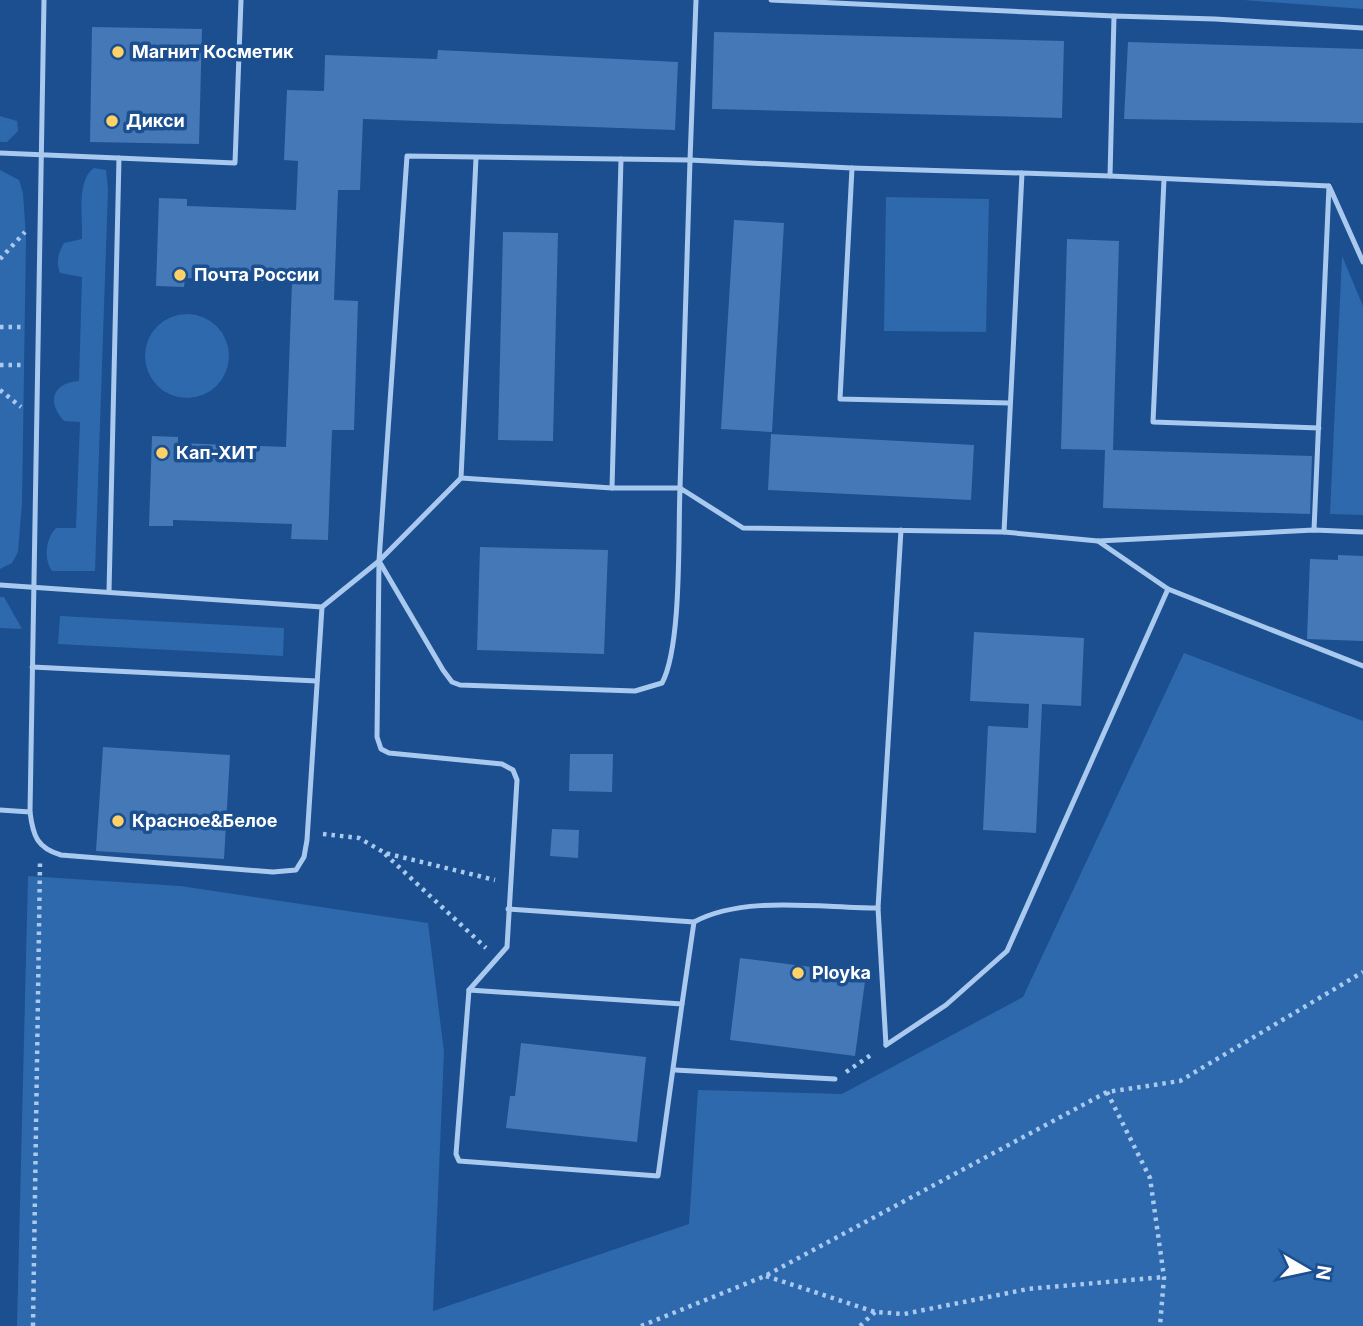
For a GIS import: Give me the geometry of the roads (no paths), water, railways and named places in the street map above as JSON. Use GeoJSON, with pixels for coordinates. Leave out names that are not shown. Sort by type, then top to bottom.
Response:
{"type":"FeatureCollection","features":[{"type":"Feature","properties":{"kind":"lane"},"geometry":{"type":"LineString","coordinates":[[44,0],[44,154],[30,811],[32,830],[40,845],[61,855],[285,873],[296,870],[304,857],[307,833],[322,607]]}},
{"type":"Feature","properties":{"kind":"lane"},"geometry":{"type":"LineString","coordinates":[[0,153],[235,163],[241,0]]}},
{"type":"Feature","properties":{"kind":"lane"},"geometry":{"type":"LineString","coordinates":[[379,561],[452,682],[635,691],[662,682],[670,669],[677,592],[696,0]]}},
{"type":"Feature","properties":{"kind":"lane"},"geometry":{"type":"LineString","coordinates":[[771,0],[1363,28]]}},
{"type":"Feature","properties":{"kind":"lane"},"geometry":{"type":"LineString","coordinates":[[1110,176],[1114,16]]}},
{"type":"Feature","properties":{"kind":"lane"},"geometry":{"type":"LineString","coordinates":[[694,922],[658,1176],[463,1163],[456,1154],[469,990],[507,947],[517,780],[513,770],[502,764],[389,753],[381,749],[377,737],[379,561],[407,156],[690,160],[1329,186]]}},
{"type":"Feature","properties":{"kind":"lane"},"geometry":{"type":"LineString","coordinates":[[109,592],[119,158]]}},
{"type":"Feature","properties":{"kind":"lane"},"geometry":{"type":"LineString","coordinates":[[0,585],[322,607],[379,561],[461,478],[476,158]]}},
{"type":"Feature","properties":{"kind":"lane"},"geometry":{"type":"LineString","coordinates":[[612,488],[621,159]]}},
{"type":"Feature","properties":{"kind":"lane"},"geometry":{"type":"LineString","coordinates":[[852,168],[840,399],[1009,403]]}},
{"type":"Feature","properties":{"kind":"lane"},"geometry":{"type":"LineString","coordinates":[[1004,532],[1022,173]]}},
{"type":"Feature","properties":{"kind":"lane"},"geometry":{"type":"LineString","coordinates":[[1164,179],[1153,422],[1319,428]]}},
{"type":"Feature","properties":{"kind":"lane"},"geometry":{"type":"LineString","coordinates":[[1329,186],[1363,262]]}},
{"type":"Feature","properties":{"kind":"lane"},"geometry":{"type":"LineString","coordinates":[[1314,530],[1329,186]]}},
{"type":"Feature","properties":{"kind":"lane"},"geometry":{"type":"LineString","coordinates":[[461,478],[612,488],[680,488],[743,528],[1004,532],[1098,541],[1314,530],[1363,532]]}},
{"type":"Feature","properties":{"kind":"lane"},"geometry":{"type":"LineString","coordinates":[[901,530],[878,908],[886,1045],[946,1005],[1006,951],[1168,589]]}},
{"type":"Feature","properties":{"kind":"lane"},"geometry":{"type":"LineString","coordinates":[[1098,541],[1168,589],[1363,666]]}},
{"type":"Feature","properties":{"kind":"lane"},"geometry":{"type":"LineString","coordinates":[[33,667],[317,681]]}},
{"type":"Feature","properties":{"kind":"lane"},"geometry":{"type":"LineString","coordinates":[[0,810],[30,811]]}},
{"type":"Feature","properties":{"kind":"lane"},"geometry":{"type":"LineString","coordinates":[[508,909],[694,922],[716,911],[741,906],[878,908]]}},
{"type":"Feature","properties":{"kind":"lane"},"geometry":{"type":"LineString","coordinates":[[469,990],[682,1003]]}},
{"type":"Feature","properties":{"kind":"lane"},"geometry":{"type":"LineString","coordinates":[[675,1070],[835,1079]]}},
{"type":"Feature","properties":{"kind":"place","name":"Магнит Косметик"},"geometry":{"type":"Point","coordinates":[118,52]}},
{"type":"Feature","properties":{"kind":"place","name":"Дикси"},"geometry":{"type":"Point","coordinates":[112,121]}},
{"type":"Feature","properties":{"kind":"place","name":"Почта России"},"geometry":{"type":"Point","coordinates":[180,275]}},
{"type":"Feature","properties":{"kind":"place","name":"Кап-ХИТ"},"geometry":{"type":"Point","coordinates":[162,453]}},
{"type":"Feature","properties":{"kind":"place","name":"Красное&Белое"},"geometry":{"type":"Point","coordinates":[118,821]}},
{"type":"Feature","properties":{"kind":"place","name":"Ployka"},"geometry":{"type":"Point","coordinates":[798,973]}}]}
